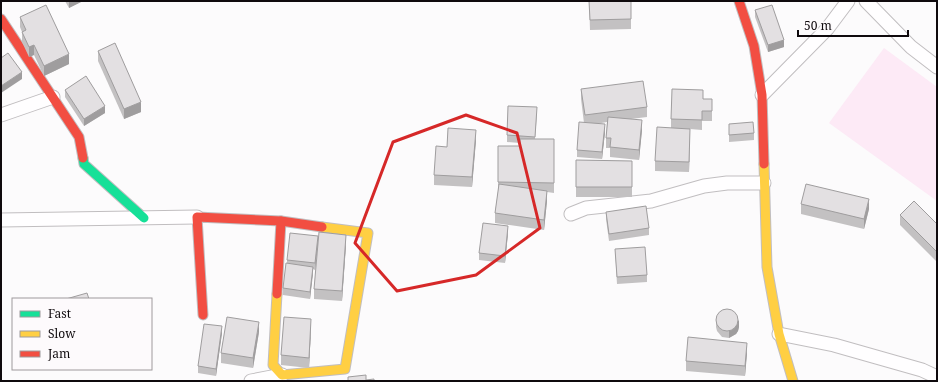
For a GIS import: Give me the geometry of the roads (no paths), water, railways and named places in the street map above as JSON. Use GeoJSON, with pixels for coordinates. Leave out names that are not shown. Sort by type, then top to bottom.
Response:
{"type":"FeatureCollection","features":[{"type":"Feature","properties":{"kind":"street"},"geometry":{"type":"LineString","coordinates":[[739,1],[754,46],[762,95],[767,267],[779,334],[792,381]]}},
{"type":"Feature","properties":{"kind":"street"},"geometry":{"type":"LineString","coordinates":[[762,95],[827,29],[848,1]]}},
{"type":"Feature","properties":{"kind":"street"},"geometry":{"type":"LineString","coordinates":[[866,1],[911,47],[937,67]]}},
{"type":"Feature","properties":{"kind":"street"},"geometry":{"type":"LineString","coordinates":[[1,19],[79,137],[84,164],[144,218]]}},
{"type":"Feature","properties":{"kind":"street"},"geometry":{"type":"LineString","coordinates":[[1,115],[53,97]]}},
{"type":"Feature","properties":{"kind":"street"},"geometry":{"type":"LineString","coordinates":[[571,214],[586,208],[651,201],[704,186],[727,182],[764,183]]}},
{"type":"Feature","properties":{"kind":"street"},"geometry":{"type":"LineString","coordinates":[[197,217],[203,315]]}},
{"type":"Feature","properties":{"kind":"street"},"geometry":{"type":"LineString","coordinates":[[1,220],[197,217],[281,221],[368,233],[345,369],[282,375],[251,381]]}},
{"type":"Feature","properties":{"kind":"street"},"geometry":{"type":"LineString","coordinates":[[281,221],[273,365],[282,375]]}},
{"type":"Feature","properties":{"kind":"street"},"geometry":{"type":"LineString","coordinates":[[779,334],[834,345],[922,370],[937,377]]}}]}
